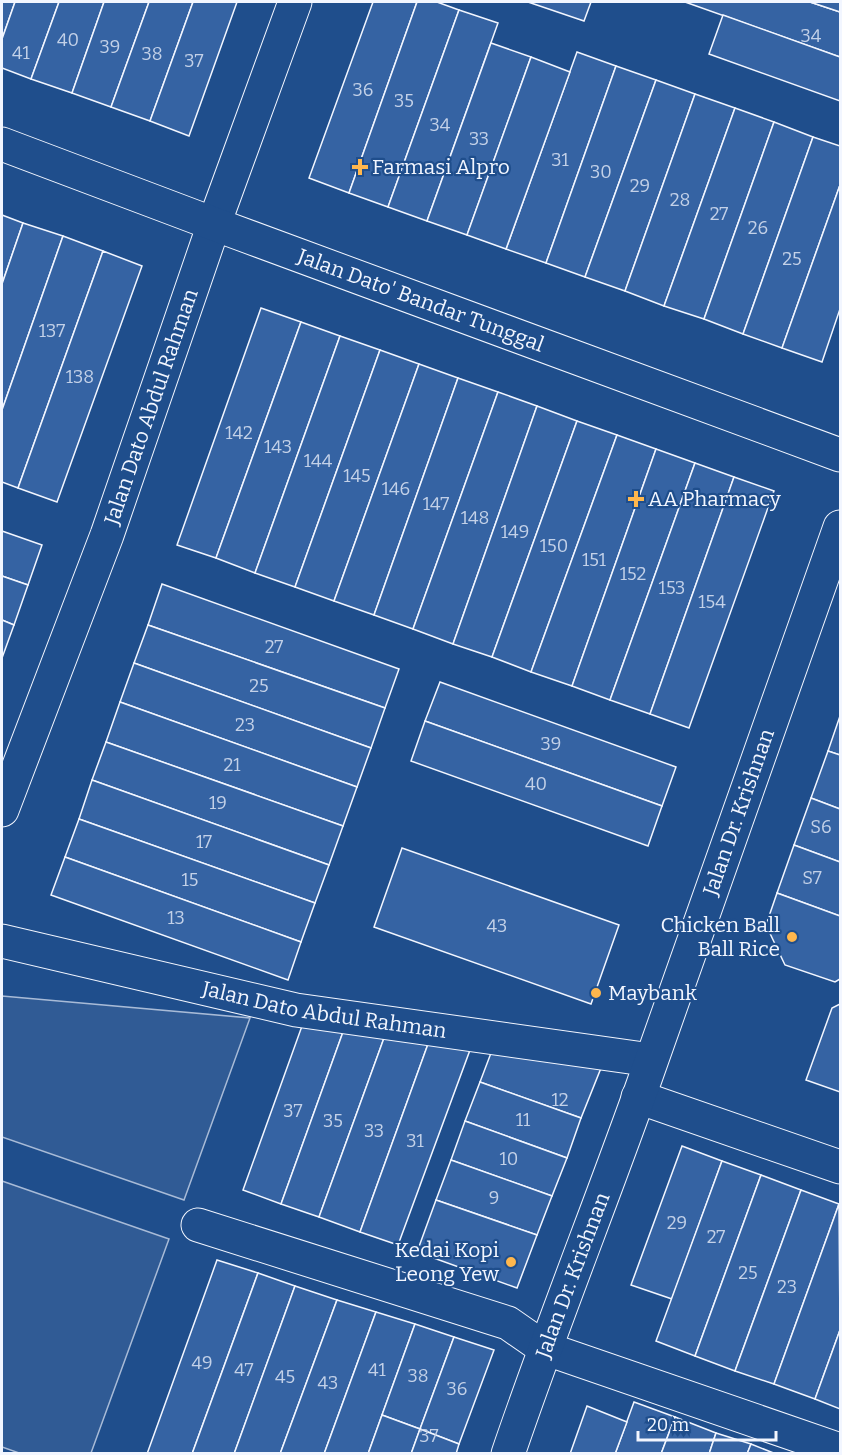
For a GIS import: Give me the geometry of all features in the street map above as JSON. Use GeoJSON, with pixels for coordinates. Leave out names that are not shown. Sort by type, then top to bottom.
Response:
{"type":"FeatureCollection","features":[{"type":"Feature","properties":{"kind":"main road","name":"Jalan Dato Abdul Rahman"},"geometry":{"type":"LineString","coordinates":[[2,810],[107,535],[214,224],[295,2]]}},
{"type":"Feature","properties":{"kind":"main road","name":"Jalan Dato' Bandar Tunggal"},"geometry":{"type":"LineString","coordinates":[[2,144],[840,454]]}},
{"type":"Feature","properties":{"kind":"main road","name":"Jalan Dr. Krishnan"},"geometry":{"type":"LineString","coordinates":[[508,1454],[544,1348],[638,1097],[749,778],[840,527]]}},
{"type":"Feature","properties":{"kind":"main road","name":"Jalan Dato Abdul Rahman"},"geometry":{"type":"LineString","coordinates":[[2,941],[296,1010],[651,1060]]}},
{"type":"Feature","properties":{"kind":"main road"},"geometry":{"type":"LineString","coordinates":[[638,1097],[840,1167]]}},
{"type":"Feature","properties":{"kind":"main road"},"geometry":{"type":"LineString","coordinates":[[198,1225],[508,1323],[544,1348],[840,1450]]}},
{"type":"Feature","properties":{"kind":"shaded area"},"geometry":{"type":"Polygon","coordinates":[[[2,996],[250,1018],[184,1200],[2,1137],[2,996]]]}},
{"type":"Feature","properties":{"kind":"shaded area"},"geometry":{"type":"Polygon","coordinates":[[[2,1181],[169,1239],[91,1453],[19,1453],[2,1447],[2,1181]]]}},
{"type":"Feature","properties":{"kind":"building"},"geometry":{"type":"Polygon","coordinates":[[[2,2],[15,2],[2,39],[2,2]]]}},
{"type":"Feature","properties":{"kind":"building"},"geometry":{"type":"Polygon","coordinates":[[[15,2],[59,2],[31,79],[2,68],[2,39],[15,2]]]}},
{"type":"Feature","properties":{"kind":"building"},"geometry":{"type":"Polygon","coordinates":[[[59,2],[104,2],[72,93],[31,79],[59,2]]]}},
{"type":"Feature","properties":{"kind":"building"},"geometry":{"type":"Polygon","coordinates":[[[104,2],[149,2],[111,107],[72,93],[104,2]]]}},
{"type":"Feature","properties":{"kind":"building"},"geometry":{"type":"Polygon","coordinates":[[[149,2],[193,2],[150,121],[111,107],[149,2]]]}},
{"type":"Feature","properties":{"kind":"building"},"geometry":{"type":"Polygon","coordinates":[[[193,2],[237,2],[189,136],[150,121],[193,2]]]}},
{"type":"Feature","properties":{"kind":"building"},"geometry":{"type":"Polygon","coordinates":[[[373,2],[417,2],[349,193],[309,178],[373,2]]]}},
{"type":"Feature","properties":{"kind":"building"},"geometry":{"type":"Polygon","coordinates":[[[417,2],[437,2],[459,10],[388,207],[349,193],[417,2]]]}},
{"type":"Feature","properties":{"kind":"building"},"geometry":{"type":"Polygon","coordinates":[[[528,2],[591,2],[584,21],[528,2]]]}},
{"type":"Feature","properties":{"kind":"building"},"geometry":{"type":"Polygon","coordinates":[[[685,2],[810,2],[840,12],[840,57],[685,2]]]}},
{"type":"Feature","properties":{"kind":"building"},"geometry":{"type":"Polygon","coordinates":[[[810,2],[840,2],[840,12],[810,2]]]}},
{"type":"Feature","properties":{"kind":"building"},"geometry":{"type":"Polygon","coordinates":[[[459,10],[498,23],[427,221],[388,207],[459,10]]]}},
{"type":"Feature","properties":{"kind":"building"},"geometry":{"type":"Polygon","coordinates":[[[723,15],[840,57],[840,101],[709,54],[723,15]]]}},
{"type":"Feature","properties":{"kind":"building"},"geometry":{"type":"Polygon","coordinates":[[[491,43],[531,57],[467,235],[427,221],[491,43]]]}},
{"type":"Feature","properties":{"kind":"building"},"geometry":{"type":"Polygon","coordinates":[[[577,52],[616,66],[546,263],[506,249],[577,52]]]}},
{"type":"Feature","properties":{"kind":"building"},"geometry":{"type":"Polygon","coordinates":[[[531,57],[570,72],[506,249],[467,235],[531,57]]]}},
{"type":"Feature","properties":{"kind":"building"},"geometry":{"type":"Polygon","coordinates":[[[616,66],[656,80],[585,277],[546,263],[616,66]]]}},
{"type":"Feature","properties":{"kind":"building"},"geometry":{"type":"Polygon","coordinates":[[[656,80],[695,94],[625,291],[585,277],[656,80]]]}},
{"type":"Feature","properties":{"kind":"building"},"geometry":{"type":"Polygon","coordinates":[[[695,94],[735,108],[664,306],[625,291],[695,94]]]}},
{"type":"Feature","properties":{"kind":"building"},"geometry":{"type":"Polygon","coordinates":[[[735,108],[774,122],[704,319],[664,306],[735,108]]]}},
{"type":"Feature","properties":{"kind":"building"},"geometry":{"type":"Polygon","coordinates":[[[774,122],[813,137],[743,334],[704,319],[774,122]]]}},
{"type":"Feature","properties":{"kind":"building"},"geometry":{"type":"Polygon","coordinates":[[[813,137],[840,146],[840,185],[782,348],[743,334],[813,137]]]}},
{"type":"Feature","properties":{"kind":"building"},"geometry":{"type":"Polygon","coordinates":[[[840,185],[840,309],[822,362],[782,348],[840,185]]]}},
{"type":"Feature","properties":{"kind":"building"},"geometry":{"type":"Polygon","coordinates":[[[2,215],[23,223],[2,284],[2,215]]]}},
{"type":"Feature","properties":{"kind":"building"},"geometry":{"type":"Polygon","coordinates":[[[23,223],[63,236],[2,410],[2,284],[23,223]]]}},
{"type":"Feature","properties":{"kind":"building"},"geometry":{"type":"Polygon","coordinates":[[[63,236],[103,251],[18,488],[2,482],[2,410],[63,236]]]}},
{"type":"Feature","properties":{"kind":"building"},"geometry":{"type":"Polygon","coordinates":[[[103,251],[142,266],[57,502],[18,488],[103,251]]]}},
{"type":"Feature","properties":{"kind":"building"},"geometry":{"type":"Polygon","coordinates":[[[261,308],[301,322],[216,558],[177,545],[261,308]]]}},
{"type":"Feature","properties":{"kind":"building"},"geometry":{"type":"Polygon","coordinates":[[[301,322],[340,336],[255,573],[216,558],[301,322]]]}},
{"type":"Feature","properties":{"kind":"building"},"geometry":{"type":"Polygon","coordinates":[[[340,336],[380,350],[295,587],[255,573],[340,336]]]}},
{"type":"Feature","properties":{"kind":"building"},"geometry":{"type":"Polygon","coordinates":[[[380,350],[419,364],[334,601],[295,587],[380,350]]]}},
{"type":"Feature","properties":{"kind":"building"},"geometry":{"type":"Polygon","coordinates":[[[419,364],[458,378],[374,615],[334,601],[419,364]]]}},
{"type":"Feature","properties":{"kind":"building"},"geometry":{"type":"Polygon","coordinates":[[[458,378],[498,392],[413,629],[374,615],[458,378]]]}},
{"type":"Feature","properties":{"kind":"building"},"geometry":{"type":"Polygon","coordinates":[[[498,392],[537,406],[453,644],[413,629],[498,392]]]}},
{"type":"Feature","properties":{"kind":"building"},"geometry":{"type":"Polygon","coordinates":[[[537,406],[577,421],[492,657],[453,644],[537,406]]]}},
{"type":"Feature","properties":{"kind":"building"},"geometry":{"type":"Polygon","coordinates":[[[577,421],[617,435],[531,672],[492,657],[577,421]]]}},
{"type":"Feature","properties":{"kind":"building"},"geometry":{"type":"Polygon","coordinates":[[[617,435],[656,449],[572,686],[531,672],[617,435]]]}},
{"type":"Feature","properties":{"kind":"building"},"geometry":{"type":"Polygon","coordinates":[[[656,449],[695,463],[610,700],[572,686],[656,449]]]}},
{"type":"Feature","properties":{"kind":"building"},"geometry":{"type":"Polygon","coordinates":[[[695,463],[734,477],[650,714],[610,700],[695,463]]]}},
{"type":"Feature","properties":{"kind":"building"},"geometry":{"type":"Polygon","coordinates":[[[734,477],[774,491],[689,728],[650,714],[734,477]]]}},
{"type":"Feature","properties":{"kind":"building"},"geometry":{"type":"Polygon","coordinates":[[[2,531],[42,545],[28,585],[2,576],[2,531]]]}},
{"type":"Feature","properties":{"kind":"building"},"geometry":{"type":"Polygon","coordinates":[[[2,576],[28,585],[14,625],[2,620],[2,576]]]}},
{"type":"Feature","properties":{"kind":"building"},"geometry":{"type":"Polygon","coordinates":[[[162,584],[399,669],[385,708],[148,625],[162,584]]]}},
{"type":"Feature","properties":{"kind":"building"},"geometry":{"type":"Polygon","coordinates":[[[2,620],[14,625],[2,658],[2,620]]]}},
{"type":"Feature","properties":{"kind":"building"},"geometry":{"type":"Polygon","coordinates":[[[148,625],[385,708],[371,748],[134,663],[148,625]]]}},
{"type":"Feature","properties":{"kind":"building"},"geometry":{"type":"Polygon","coordinates":[[[134,663],[371,748],[357,787],[120,702],[134,663]]]}},
{"type":"Feature","properties":{"kind":"building"},"geometry":{"type":"Polygon","coordinates":[[[440,682],[676,767],[662,806],[425,721],[440,682]]]}},
{"type":"Feature","properties":{"kind":"building"},"geometry":{"type":"Polygon","coordinates":[[[120,702],[357,787],[343,826],[106,742],[120,702]]]}},
{"type":"Feature","properties":{"kind":"building"},"geometry":{"type":"Polygon","coordinates":[[[840,716],[840,755],[828,751],[840,716]]]}},
{"type":"Feature","properties":{"kind":"building"},"geometry":{"type":"Polygon","coordinates":[[[425,721],[662,806],[648,846],[411,761],[425,721]]]}},
{"type":"Feature","properties":{"kind":"building"},"geometry":{"type":"Polygon","coordinates":[[[106,742],[343,826],[329,865],[92,780],[106,742]]]}},
{"type":"Feature","properties":{"kind":"building"},"geometry":{"type":"Polygon","coordinates":[[[828,751],[840,755],[840,809],[811,798],[828,751]]]}},
{"type":"Feature","properties":{"kind":"building"},"geometry":{"type":"Polygon","coordinates":[[[92,780],[329,865],[315,903],[79,819],[92,780]]]}},
{"type":"Feature","properties":{"kind":"building"},"geometry":{"type":"Polygon","coordinates":[[[811,798],[840,809],[840,862],[794,845],[811,798]]]}},
{"type":"Feature","properties":{"kind":"building"},"geometry":{"type":"Polygon","coordinates":[[[79,819],[315,903],[301,942],[65,857],[79,819]]]}},
{"type":"Feature","properties":{"kind":"building"},"geometry":{"type":"Polygon","coordinates":[[[794,845],[840,862],[840,916],[777,893],[794,845]]]}},
{"type":"Feature","properties":{"kind":"building"},"geometry":{"type":"Polygon","coordinates":[[[402,848],[619,925],[591,1004],[374,927],[402,848]]]}},
{"type":"Feature","properties":{"kind":"building"},"geometry":{"type":"Polygon","coordinates":[[[65,857],[301,942],[288,980],[51,895],[65,857]]]}},
{"type":"Feature","properties":{"kind":"building"},"geometry":{"type":"Polygon","coordinates":[[[777,893],[840,916],[840,979],[835,982],[785,965],[766,925],[777,893]]]}},
{"type":"Feature","properties":{"kind":"building"},"geometry":{"type":"Polygon","coordinates":[[[840,1004],[840,1092],[806,1080],[832,1008],[840,1004]]]}},
{"type":"Feature","properties":{"kind":"building"},"geometry":{"type":"Polygon","coordinates":[[[302,1026],[343,1032],[281,1204],[243,1190],[302,1026]]]}},
{"type":"Feature","properties":{"kind":"building"},"geometry":{"type":"Polygon","coordinates":[[[343,1032],[384,1038],[319,1217],[281,1204],[343,1032]]]}},
{"type":"Feature","properties":{"kind":"building"},"geometry":{"type":"Polygon","coordinates":[[[384,1038],[428,1044],[360,1232],[319,1217],[384,1038]]]}},
{"type":"Feature","properties":{"kind":"building"},"geometry":{"type":"Polygon","coordinates":[[[428,1044],[470,1050],[398,1245],[360,1232],[428,1044]]]}},
{"type":"Feature","properties":{"kind":"building"},"geometry":{"type":"Polygon","coordinates":[[[491,1053],[601,1068],[581,1118],[480,1082],[491,1053]]]}},
{"type":"Feature","properties":{"kind":"building"},"geometry":{"type":"Polygon","coordinates":[[[480,1082],[581,1118],[567,1158],[465,1121],[480,1082]]]}},
{"type":"Feature","properties":{"kind":"building"},"geometry":{"type":"Polygon","coordinates":[[[465,1121],[567,1158],[552,1196],[451,1160],[465,1121]]]}},
{"type":"Feature","properties":{"kind":"building"},"geometry":{"type":"Polygon","coordinates":[[[682,1146],[722,1161],[672,1299],[631,1285],[682,1146]]]}},
{"type":"Feature","properties":{"kind":"building"},"geometry":{"type":"Polygon","coordinates":[[[451,1160],[552,1196],[537,1235],[436,1200],[451,1160]]]}},
{"type":"Feature","properties":{"kind":"building"},"geometry":{"type":"Polygon","coordinates":[[[722,1161],[761,1175],[695,1356],[656,1341],[722,1161]]]}},
{"type":"Feature","properties":{"kind":"building"},"geometry":{"type":"Polygon","coordinates":[[[761,1175],[801,1190],[735,1371],[695,1356],[761,1175]]]}},
{"type":"Feature","properties":{"kind":"building"},"geometry":{"type":"Polygon","coordinates":[[[801,1190],[839,1204],[774,1384],[735,1371],[801,1190]]]}},
{"type":"Feature","properties":{"kind":"building"},"geometry":{"type":"Polygon","coordinates":[[[436,1200],[537,1235],[517,1288],[417,1252],[436,1200]]]}},
{"type":"Feature","properties":{"kind":"building"},"geometry":{"type":"Polygon","coordinates":[[[839,1204],[840,1330],[815,1399],[774,1384],[839,1204]]]}},
{"type":"Feature","properties":{"kind":"building"},"geometry":{"type":"Polygon","coordinates":[[[217,1260],[258,1273],[192,1454],[147,1454],[217,1260]]]}},
{"type":"Feature","properties":{"kind":"building"},"geometry":{"type":"Polygon","coordinates":[[[258,1273],[295,1286],[234,1454],[192,1454],[258,1273]]]}},
{"type":"Feature","properties":{"kind":"building"},"geometry":{"type":"Polygon","coordinates":[[[295,1286],[337,1300],[280,1454],[234,1454],[295,1286]]]}},
{"type":"Feature","properties":{"kind":"building"},"geometry":{"type":"Polygon","coordinates":[[[337,1300],[376,1312],[324,1454],[280,1454],[337,1300]]]}},
{"type":"Feature","properties":{"kind":"building"},"geometry":{"type":"Polygon","coordinates":[[[376,1312],[415,1324],[368,1454],[324,1454],[376,1312]]]}},
{"type":"Feature","properties":{"kind":"building"},"geometry":{"type":"Polygon","coordinates":[[[415,1324],[454,1337],[420,1429],[382,1415],[415,1324]]]}},
{"type":"Feature","properties":{"kind":"building"},"geometry":{"type":"Polygon","coordinates":[[[840,1330],[840,1409],[815,1399],[840,1330]]]}},
{"type":"Feature","properties":{"kind":"building"},"geometry":{"type":"Polygon","coordinates":[[[454,1337],[494,1350],[459,1444],[420,1429],[454,1337]]]}},
{"type":"Feature","properties":{"kind":"building"},"geometry":{"type":"Polygon","coordinates":[[[634,1402],[675,1417],[661,1454],[615,1454],[634,1402]]]}},
{"type":"Feature","properties":{"kind":"building"},"geometry":{"type":"Polygon","coordinates":[[[587,1406],[627,1422],[615,1454],[570,1454],[587,1406]]]}},
{"type":"Feature","properties":{"kind":"building"},"geometry":{"type":"Polygon","coordinates":[[[382,1415],[420,1429],[411,1454],[368,1454],[382,1415]]]}},
{"type":"Feature","properties":{"kind":"building"},"geometry":{"type":"Polygon","coordinates":[[[675,1417],[716,1433],[709,1454],[661,1454],[675,1417]]]}},
{"type":"Feature","properties":{"kind":"building"},"geometry":{"type":"Polygon","coordinates":[[[420,1429],[459,1444],[456,1454],[411,1454],[420,1429]]]}},
{"type":"Feature","properties":{"kind":"building"},"geometry":{"type":"Polygon","coordinates":[[[716,1433],[751,1444],[747,1454],[709,1454],[716,1433]]]}},
{"type":"Feature","properties":{"kind":"building"},"geometry":{"type":"Polygon","coordinates":[[[751,1444],[776,1454],[747,1454],[751,1444]]]}},
{"type":"Feature","properties":{"kind":"place","name":"Farmasi Alpro"},"geometry":{"type":"Point","coordinates":[360,167]}},
{"type":"Feature","properties":{"kind":"place","name":"AA Pharmacy"},"geometry":{"type":"Point","coordinates":[636,499]}},
{"type":"Feature","properties":{"kind":"place","name":"Chicken Ball Ball Rice"},"geometry":{"type":"Point","coordinates":[792,937]}},
{"type":"Feature","properties":{"kind":"place","name":"Maybank"},"geometry":{"type":"Point","coordinates":[596,993]}},
{"type":"Feature","properties":{"kind":"place","name":"Kedai Kopi Leong Yew"},"geometry":{"type":"Point","coordinates":[511,1262]}}]}
